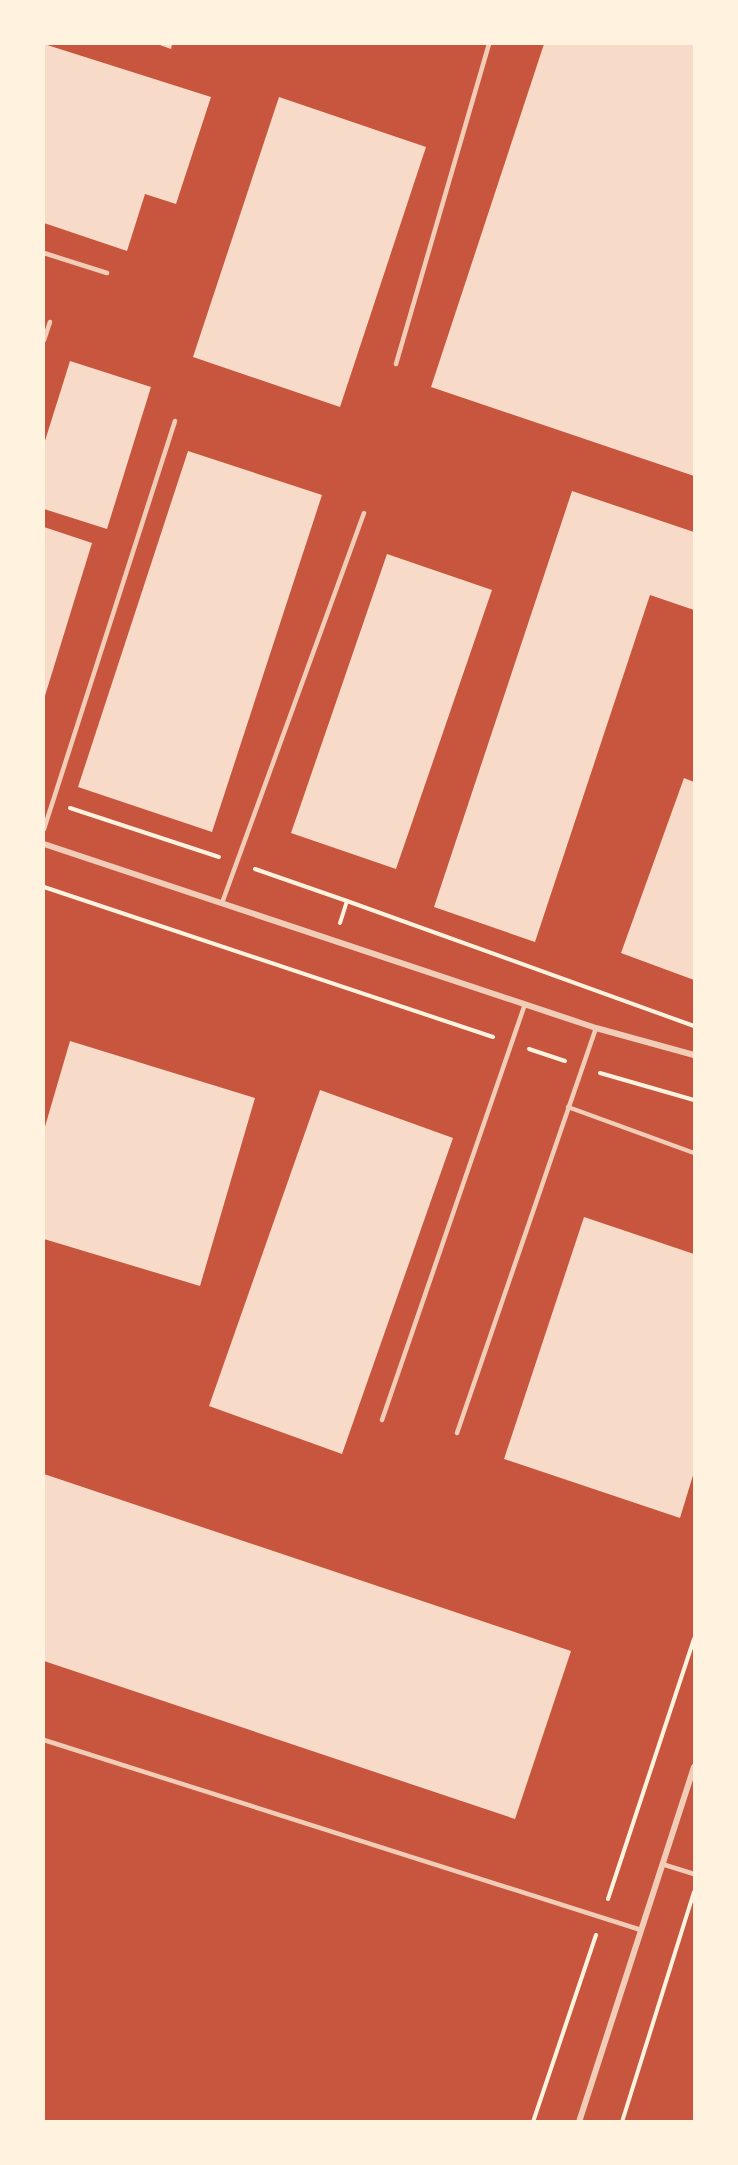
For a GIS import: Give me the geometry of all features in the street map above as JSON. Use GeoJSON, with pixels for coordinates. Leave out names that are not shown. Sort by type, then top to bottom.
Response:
{"type":"FeatureCollection","features":[{"type":"Feature","properties":{"kind":"street"},"geometry":{"type":"LineString","coordinates":[[44,844],[596,1028],[694,1054]]}},
{"type":"Feature","properties":{"kind":"street"},"geometry":{"type":"LineString","coordinates":[[579,2121],[694,1767]]}},
{"type":"Feature","properties":{"kind":"lane"},"geometry":{"type":"LineString","coordinates":[[396,364],[489,44]]}},
{"type":"Feature","properties":{"kind":"lane"},"geometry":{"type":"LineString","coordinates":[[44,253],[106,273]]}},
{"type":"Feature","properties":{"kind":"lane"},"geometry":{"type":"LineString","coordinates":[[44,340],[50,322]]}},
{"type":"Feature","properties":{"kind":"lane"},"geometry":{"type":"LineString","coordinates":[[44,829],[175,421]]}},
{"type":"Feature","properties":{"kind":"lane"},"geometry":{"type":"LineString","coordinates":[[222,903],[364,513]]}},
{"type":"Feature","properties":{"kind":"lane"},"geometry":{"type":"LineString","coordinates":[[382,1420],[525,1004]]}},
{"type":"Feature","properties":{"kind":"lane"},"geometry":{"type":"LineString","coordinates":[[456,1433],[596,1028]]}},
{"type":"Feature","properties":{"kind":"lane"},"geometry":{"type":"LineString","coordinates":[[568,1107],[694,1153]]}},
{"type":"Feature","properties":{"kind":"lane"},"geometry":{"type":"LineString","coordinates":[[44,1740],[641,1930]]}},
{"type":"Feature","properties":{"kind":"lane"},"geometry":{"type":"LineString","coordinates":[[663,1864],[694,1874]]}},
{"type":"Feature","properties":{"kind":"path"},"geometry":{"type":"LineString","coordinates":[[54,802],[347,901],[694,1026]]}},
{"type":"Feature","properties":{"kind":"path"},"geometry":{"type":"LineString","coordinates":[[44,887],[582,1067],[694,1101]]}},
{"type":"Feature","properties":{"kind":"path"},"geometry":{"type":"LineString","coordinates":[[533,2121],[694,1639]]}},
{"type":"Feature","properties":{"kind":"path"},"geometry":{"type":"LineString","coordinates":[[622,2121],[694,1891]]}},
{"type":"Feature","properties":{"kind":"building"},"geometry":{"type":"Polygon","coordinates":[[[44,44],[211,97],[176,204],[145,194],[127,251],[44,223],[44,44]]]}},
{"type":"Feature","properties":{"kind":"building"},"geometry":{"type":"Polygon","coordinates":[[[157,44],[172,44],[171,49],[157,44]]]}},
{"type":"Feature","properties":{"kind":"building"},"geometry":{"type":"Polygon","coordinates":[[[544,44],[694,44],[694,476],[431,387],[544,44]]]}},
{"type":"Feature","properties":{"kind":"building"},"geometry":{"type":"Polygon","coordinates":[[[279,97],[426,147],[340,407],[193,357],[279,97]]]}},
{"type":"Feature","properties":{"kind":"building"},"geometry":{"type":"Polygon","coordinates":[[[70,361],[151,387],[107,529],[44,509],[44,444],[70,361]]]}},
{"type":"Feature","properties":{"kind":"building"},"geometry":{"type":"Polygon","coordinates":[[[188,451],[322,495],[212,832],[78,787],[188,451]]]}},
{"type":"Feature","properties":{"kind":"building"},"geometry":{"type":"Polygon","coordinates":[[[572,491],[694,532],[694,610],[650,595],[535,942],[434,907],[572,491]]]}},
{"type":"Feature","properties":{"kind":"building"},"geometry":{"type":"Polygon","coordinates":[[[44,527],[92,543],[44,699],[44,527]]]}},
{"type":"Feature","properties":{"kind":"building"},"geometry":{"type":"Polygon","coordinates":[[[387,554],[492,590],[396,869],[291,833],[387,554]]]}},
{"type":"Feature","properties":{"kind":"building"},"geometry":{"type":"Polygon","coordinates":[[[684,778],[694,782],[694,980],[621,953],[684,778]]]}},
{"type":"Feature","properties":{"kind":"building"},"geometry":{"type":"Polygon","coordinates":[[[70,1041],[255,1098],[200,1286],[44,1239],[44,1130],[70,1041]]]}},
{"type":"Feature","properties":{"kind":"building"},"geometry":{"type":"Polygon","coordinates":[[[320,1090],[453,1138],[342,1454],[209,1406],[320,1090]]]}},
{"type":"Feature","properties":{"kind":"building"},"geometry":{"type":"Polygon","coordinates":[[[584,1217],[694,1254],[694,1472],[680,1518],[504,1459],[584,1217]]]}},
{"type":"Feature","properties":{"kind":"building"},"geometry":{"type":"Polygon","coordinates":[[[44,1474],[571,1651],[515,1819],[44,1661],[44,1474]]]}}]}
